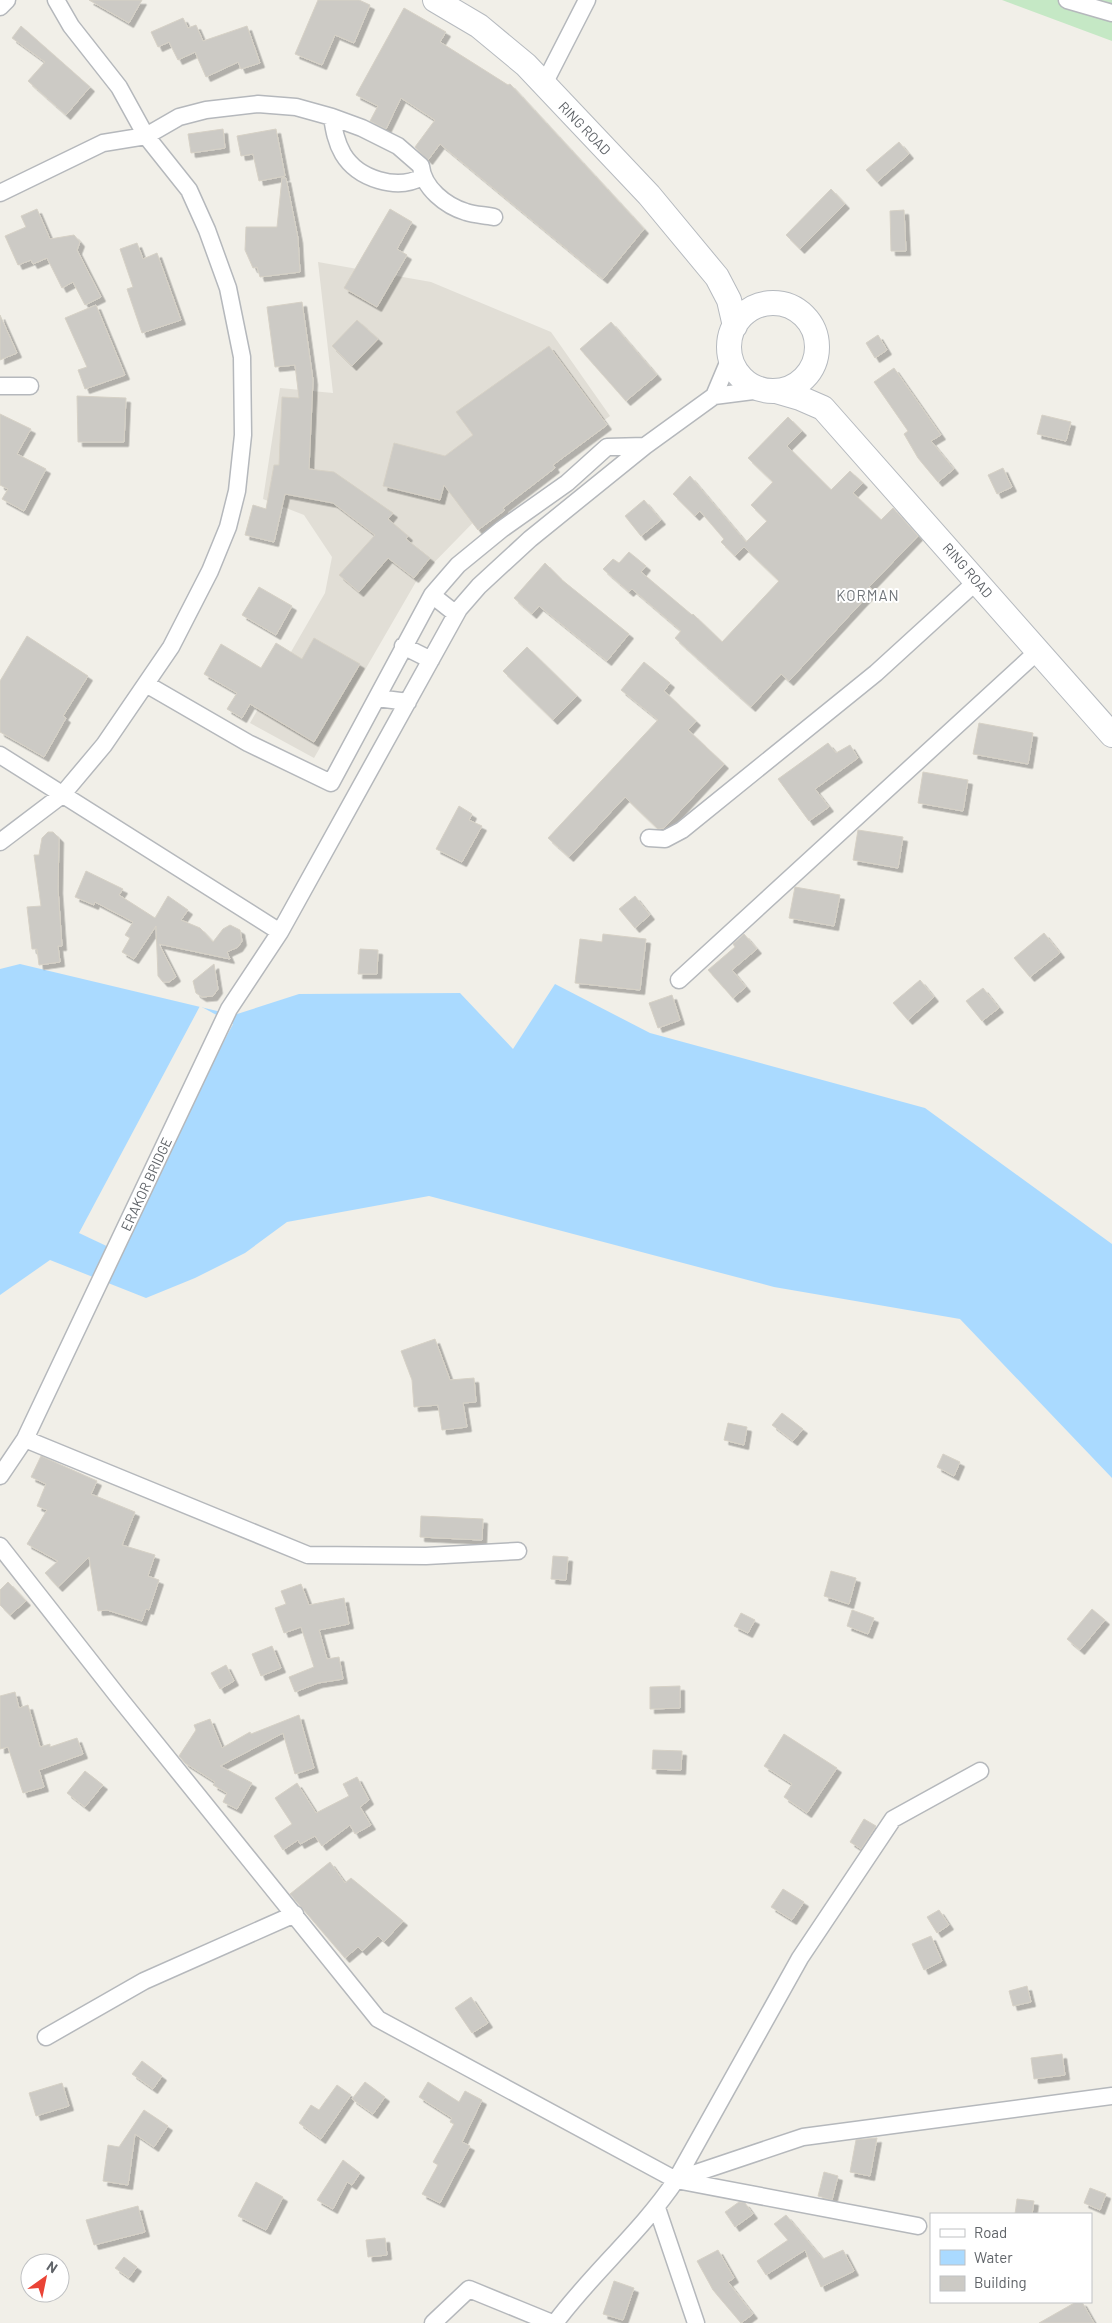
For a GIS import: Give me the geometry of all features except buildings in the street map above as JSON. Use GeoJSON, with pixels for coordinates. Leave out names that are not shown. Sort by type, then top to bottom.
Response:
{"type":"FeatureCollection","features":[{"type":"Feature","properties":{"kind":"main road","name":"RING ROAD"},"geometry":{"type":"LineString","coordinates":[[435,0],[497,39],[544,84],[649,195],[717,277],[729,300],[735,326]]}},
{"type":"Feature","properties":{"kind":"main road","name":"RING ROAD"},"geometry":{"type":"LineString","coordinates":[[717,277],[768,304]]}},
{"type":"Feature","properties":{"kind":"main road"},"geometry":{"type":"LineString","coordinates":[[768,304],[791,307],[809,322],[817,344],[815,361],[809,372],[800,382],[789,388],[769,390],[747,383],[736,372],[730,358],[730,341],[735,326],[743,315],[755,308],[768,304]]}},
{"type":"Feature","properties":{"kind":"main road","name":"RING ROAD"},"geometry":{"type":"LineString","coordinates":[[815,361],[817,385],[823,408]]}},
{"type":"Feature","properties":{"kind":"main road","name":"RING ROAD"},"geometry":{"type":"LineString","coordinates":[[769,390],[800,398],[823,408],[978,580],[1112,735]]}},
{"type":"Feature","properties":{"kind":"street"},"geometry":{"type":"LineString","coordinates":[[0,7],[7,0]]}},
{"type":"Feature","properties":{"kind":"street"},"geometry":{"type":"LineString","coordinates":[[0,842],[62,795],[104,745],[171,647],[191,609],[228,527],[237,492],[243,436],[244,395],[242,357],[228,288],[218,256],[189,190],[146,136],[119,87],[71,26],[56,0]]}},
{"type":"Feature","properties":{"kind":"street"},"geometry":{"type":"LineString","coordinates":[[544,84],[588,0]]}},
{"type":"Feature","properties":{"kind":"street"},"geometry":{"type":"LineString","coordinates":[[1067,0],[1112,13]]}},
{"type":"Feature","properties":{"kind":"street"},"geometry":{"type":"LineString","coordinates":[[0,194],[102,143],[146,136],[179,117],[206,110],[258,104],[296,106],[362,128],[398,146],[421,166],[422,178],[436,195],[466,212],[494,217]]}},
{"type":"Feature","properties":{"kind":"street"},"geometry":{"type":"LineString","coordinates":[[332,117],[335,133],[343,154],[361,171],[395,184],[405,184],[422,178]]}},
{"type":"Feature","properties":{"kind":"street"},"geometry":{"type":"LineString","coordinates":[[714,396],[730,358]]}},
{"type":"Feature","properties":{"kind":"street"},"geometry":{"type":"LineString","coordinates":[[0,386],[30,386]]}},
{"type":"Feature","properties":{"kind":"street"},"geometry":{"type":"LineString","coordinates":[[714,396],[737,391],[769,390]]}},
{"type":"Feature","properties":{"kind":"street","name":"ERAKOR BRIDGE"},"geometry":{"type":"LineString","coordinates":[[0,1476],[24,1439],[229,1009],[280,932],[456,614],[479,586],[573,503],[645,446],[714,396]]}},
{"type":"Feature","properties":{"kind":"street"},"geometry":{"type":"LineString","coordinates":[[146,684],[248,743],[331,783],[432,595],[458,565],[487,541],[567,483],[607,447],[645,446]]}},
{"type":"Feature","properties":{"kind":"street"},"geometry":{"type":"LineString","coordinates":[[487,541],[505,562]]}},
{"type":"Feature","properties":{"kind":"street"},"geometry":{"type":"LineString","coordinates":[[649,838],[665,839],[682,830],[876,673],[978,580]]}},
{"type":"Feature","properties":{"kind":"street"},"geometry":{"type":"LineString","coordinates":[[432,595],[456,614]]}},
{"type":"Feature","properties":{"kind":"street"},"geometry":{"type":"LineString","coordinates":[[403,646],[431,660]]}},
{"type":"Feature","properties":{"kind":"street"},"geometry":{"type":"LineString","coordinates":[[679,980],[1038,651]]}},
{"type":"Feature","properties":{"kind":"street"},"geometry":{"type":"LineString","coordinates":[[377,698],[408,702]]}},
{"type":"Feature","properties":{"kind":"street"},"geometry":{"type":"LineString","coordinates":[[0,755],[280,932]]}},
{"type":"Feature","properties":{"kind":"street"},"geometry":{"type":"LineString","coordinates":[[342,763],[364,780]]}},
{"type":"Feature","properties":{"kind":"street"},"geometry":{"type":"LineString","coordinates":[[24,1439],[308,1555],[426,1556],[518,1551]]}},
{"type":"Feature","properties":{"kind":"street"},"geometry":{"type":"LineString","coordinates":[[0,1546],[120,1699],[378,2019],[676,2180],[918,2226]]}},
{"type":"Feature","properties":{"kind":"street"},"geometry":{"type":"LineString","coordinates":[[433,2323],[469,2289],[553,2323],[657,2208],[676,2180],[800,1958],[893,1818],[980,1771]]}},
{"type":"Feature","properties":{"kind":"street"},"geometry":{"type":"LineString","coordinates":[[46,2037],[144,1981],[295,1914]]}},
{"type":"Feature","properties":{"kind":"street"},"geometry":{"type":"LineString","coordinates":[[676,2180],[803,2137],[1112,2096]]}},
{"type":"Feature","properties":{"kind":"street"},"geometry":{"type":"LineString","coordinates":[[657,2208],[696,2323]]}},
{"type":"Feature","properties":{"kind":"shaded area"},"geometry":{"type":"Polygon","coordinates":[[[318,262],[431,282],[551,332],[610,416],[500,495],[417,580],[314,758],[250,723],[325,593],[332,557],[304,515],[263,499],[280,388],[333,393],[318,262]]]}},
{"type":"Feature","properties":{"kind":"green space"},"geometry":{"type":"Polygon","coordinates":[[[1002,0],[1112,0],[1112,41],[1002,0]]]}},
{"type":"Feature","properties":{"kind":"water"},"geometry":{"type":"Polygon","coordinates":[[[20,964],[234,1015],[299,994],[460,993],[513,1049],[555,984],[650,1033],[925,1108],[1112,1244],[1112,1478],[960,1319],[774,1287],[429,1196],[287,1222],[245,1253],[195,1278],[146,1298],[50,1260],[0,1295],[0,969],[20,964]]]}},
{"type":"Feature","properties":{"kind":"pier"},"geometry":{"type":"Polygon","coordinates":[[[200,1006],[233,1024],[115,1250],[79,1233],[200,1006]]]}},
{"type":"Feature","properties":{"kind":"district","name":"KORMAN"},"geometry":{"type":"Point","coordinates":[868,595]}}]}
